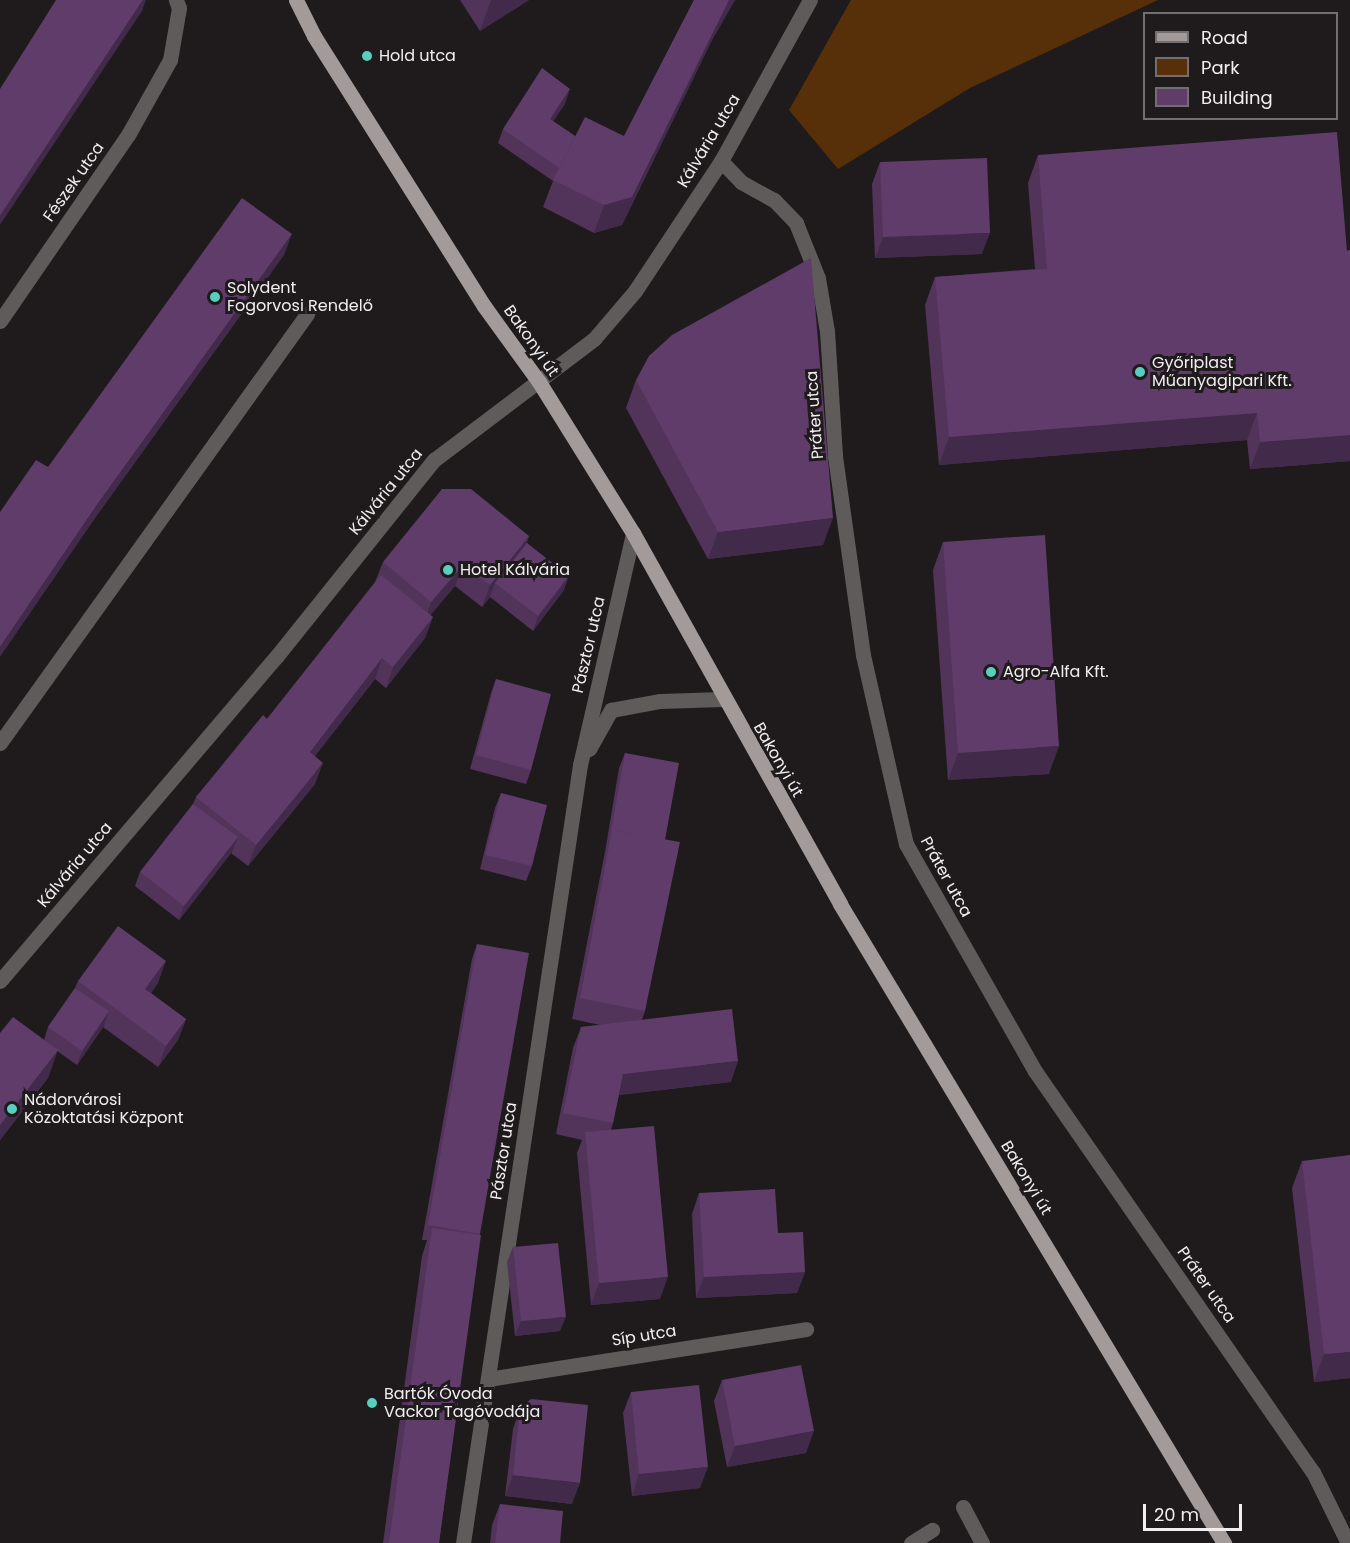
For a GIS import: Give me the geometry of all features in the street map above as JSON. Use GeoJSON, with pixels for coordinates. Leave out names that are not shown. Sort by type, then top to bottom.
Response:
{"type":"FeatureCollection","features":[{"type":"Feature","properties":{"kind":"main road","name":"Bakonyi út"},"geometry":{"type":"LineString","coordinates":[[296,0],[314,36],[478,296],[539,382],[633,533],[722,699],[840,904],[1224,1543]]}},
{"type":"Feature","properties":{"kind":"street","name":"Fészek utca"},"geometry":{"type":"LineString","coordinates":[[0,321],[128,135],[170,60],[179,8],[176,0]]}},
{"type":"Feature","properties":{"kind":"street","name":"Kálvária utca"},"geometry":{"type":"LineString","coordinates":[[0,981],[276,657],[434,460],[594,339],[635,291],[721,161],[810,0]]}},
{"type":"Feature","properties":{"kind":"street","name":"Práter utca"},"geometry":{"type":"LineString","coordinates":[[721,161],[741,182],[774,200],[796,223],[818,278],[827,331],[835,456],[863,655],[906,844],[1035,1071],[1313,1472],[1348,1543]]}},
{"type":"Feature","properties":{"kind":"street"},"geometry":{"type":"LineString","coordinates":[[0,743],[307,314]]}},
{"type":"Feature","properties":{"kind":"street","name":"Pásztor utca"},"geometry":{"type":"LineString","coordinates":[[463,1543],[580,765],[633,533]]}},
{"type":"Feature","properties":{"kind":"street","name":"Pásztor utca"},"geometry":{"type":"LineString","coordinates":[[580,765],[611,710],[660,701],[722,699]]}},
{"type":"Feature","properties":{"kind":"street","name":"Síp utca"},"geometry":{"type":"LineString","coordinates":[[488,1379],[806,1329]]}},
{"type":"Feature","properties":{"kind":"street"},"geometry":{"type":"LineString","coordinates":[[963,1507],[982,1543]]}},
{"type":"Feature","properties":{"kind":"street"},"geometry":{"type":"LineString","coordinates":[[911,1543],[932,1530]]}},
{"type":"Feature","properties":{"kind":"green space"},"geometry":{"type":"Polygon","coordinates":[[[851,0],[1158,0],[970,88],[838,169],[789,110],[851,0]]]}},
{"type":"Feature","properties":{"kind":"building"},"geometry":{"type":"Polygon","coordinates":[[[56,0],[143,0],[0,216],[0,89],[56,0]]]}},
{"type":"Feature","properties":{"kind":"building"},"geometry":{"type":"Polygon","coordinates":[[[694,0],[729,0],[632,197],[604,205],[553,180],[585,117],[624,136],[694,0]]]}},
{"type":"Feature","properties":{"kind":"building"},"geometry":{"type":"Polygon","coordinates":[[[542,68],[570,89],[550,119],[575,136],[559,168],[503,129],[542,68]]]}},
{"type":"Feature","properties":{"kind":"building","name":"Győriplast Műanyagipari Kft."},"geometry":{"type":"Polygon","coordinates":[[[1337,132],[1347,251],[1350,250],[1350,435],[1260,442],[1257,413],[949,437],[935,277],[1047,269],[1038,155],[1337,132]]]}},
{"type":"Feature","properties":{"kind":"building"},"geometry":{"type":"Polygon","coordinates":[[[987,158],[990,233],[883,237],[880,162],[987,158]]]}},
{"type":"Feature","properties":{"kind":"building"},"geometry":{"type":"Polygon","coordinates":[[[242,198],[292,234],[99,502],[0,647],[0,512],[36,460],[48,467],[242,198]]]}},
{"type":"Feature","properties":{"kind":"building"},"geometry":{"type":"Polygon","coordinates":[[[811,258],[833,518],[718,532],[636,380],[649,356],[672,335],[811,258]]]}},
{"type":"Feature","properties":{"kind":"building","name":"Hotel Kálvária"},"geometry":{"type":"Polygon","coordinates":[[[442,489],[471,489],[529,536],[490,585],[463,565],[431,602],[383,562],[442,489]]]}},
{"type":"Feature","properties":{"kind":"building","name":"Agro-Alfa Kft."},"geometry":{"type":"Polygon","coordinates":[[[1045,535],[1059,746],[958,753],[943,542],[1045,535]]]}},
{"type":"Feature","properties":{"kind":"building"},"geometry":{"type":"Polygon","coordinates":[[[527,543],[569,576],[538,616],[495,583],[527,543]]]}},
{"type":"Feature","properties":{"kind":"building"},"geometry":{"type":"Polygon","coordinates":[[[381,575],[433,617],[393,667],[382,658],[310,752],[323,763],[256,845],[196,797],[263,715],[267,719],[381,575]]]}},
{"type":"Feature","properties":{"kind":"building"},"geometry":{"type":"Polygon","coordinates":[[[496,679],[551,694],[531,770],[476,755],[496,679]]]}},
{"type":"Feature","properties":{"kind":"building"},"geometry":{"type":"Polygon","coordinates":[[[625,753],[679,763],[665,840],[612,830],[610,837],[625,753]]]}},
{"type":"Feature","properties":{"kind":"building"},"geometry":{"type":"Polygon","coordinates":[[[501,793],[547,805],[532,866],[485,855],[501,793]]]}},
{"type":"Feature","properties":{"kind":"building"},"geometry":{"type":"Polygon","coordinates":[[[193,804],[238,837],[184,906],[140,872],[193,804]]]}},
{"type":"Feature","properties":{"kind":"building"},"geometry":{"type":"Polygon","coordinates":[[[612,830],[680,842],[645,1011],[580,998],[612,830]]]}},
{"type":"Feature","properties":{"kind":"building"},"geometry":{"type":"Polygon","coordinates":[[[118,926],[166,961],[145,989],[186,1019],[166,1046],[78,981],[118,926]]]}},
{"type":"Feature","properties":{"kind":"building"},"geometry":{"type":"Polygon","coordinates":[[[477,944],[529,953],[480,1234],[428,1225],[477,944]]]}},
{"type":"Feature","properties":{"kind":"building"},"geometry":{"type":"Polygon","coordinates":[[[75,988],[109,1011],[82,1051],[48,1027],[75,988]]]}},
{"type":"Feature","properties":{"kind":"building"},"geometry":{"type":"Polygon","coordinates":[[[732,1009],[738,1061],[623,1074],[613,1123],[563,1113],[581,1027],[732,1009]]]}},
{"type":"Feature","properties":{"kind":"building"},"geometry":{"type":"Polygon","coordinates":[[[13,1017],[58,1050],[0,1125],[0,1033],[13,1017]]]}},
{"type":"Feature","properties":{"kind":"building"},"geometry":{"type":"Polygon","coordinates":[[[654,1126],[668,1277],[599,1283],[585,1132],[654,1126]]]}},
{"type":"Feature","properties":{"kind":"building"},"geometry":{"type":"Polygon","coordinates":[[[1350,1155],[1350,1352],[1324,1354],[1302,1161],[1350,1155]]]}},
{"type":"Feature","properties":{"kind":"building"},"geometry":{"type":"Polygon","coordinates":[[[775,1189],[778,1233],[803,1232],[805,1272],[704,1277],[699,1193],[775,1189]]]}},
{"type":"Feature","properties":{"kind":"building","name":"Bartók Óvoda Vackor Tagóvodája"},"geometry":{"type":"Polygon","coordinates":[[[432,1228],[481,1235],[439,1543],[389,1543],[432,1228]]]}},
{"type":"Feature","properties":{"kind":"building"},"geometry":{"type":"Polygon","coordinates":[[[558,1243],[566,1317],[521,1321],[513,1247],[558,1243]]]}},
{"type":"Feature","properties":{"kind":"building"},"geometry":{"type":"Polygon","coordinates":[[[801,1365],[814,1431],[735,1446],[722,1380],[801,1365]]]}},
{"type":"Feature","properties":{"kind":"building"},"geometry":{"type":"Polygon","coordinates":[[[699,1385],[708,1467],[639,1474],[631,1392],[699,1385]]]}},
{"type":"Feature","properties":{"kind":"building"},"geometry":{"type":"Polygon","coordinates":[[[531,1399],[588,1405],[580,1483],[513,1475],[520,1408],[531,1399]]]}},
{"type":"Feature","properties":{"kind":"building"},"geometry":{"type":"Polygon","coordinates":[[[500,1504],[563,1511],[560,1543],[495,1543],[500,1504]]]}},
{"type":"Feature","properties":{"kind":"place","name":"Hold utca"},"geometry":{"type":"Point","coordinates":[367,56]}},
{"type":"Feature","properties":{"kind":"place","name":"Solydent Fogorvosi Rendelő"},"geometry":{"type":"Point","coordinates":[215,297]}},
{"type":"Feature","properties":{"kind":"place","name":"Győriplast Műanyagipari Kft."},"geometry":{"type":"Point","coordinates":[1140,372]}},
{"type":"Feature","properties":{"kind":"place","name":"Hotel Kálvária"},"geometry":{"type":"Point","coordinates":[448,570]}},
{"type":"Feature","properties":{"kind":"place","name":"Agro-Alfa Kft."},"geometry":{"type":"Point","coordinates":[991,672]}},
{"type":"Feature","properties":{"kind":"place","name":"Nádorvárosi Közoktatási Központ"},"geometry":{"type":"Point","coordinates":[12,1109]}},
{"type":"Feature","properties":{"kind":"place","name":"Bartók Óvoda Vackor Tagóvodája"},"geometry":{"type":"Point","coordinates":[372,1403]}}]}
